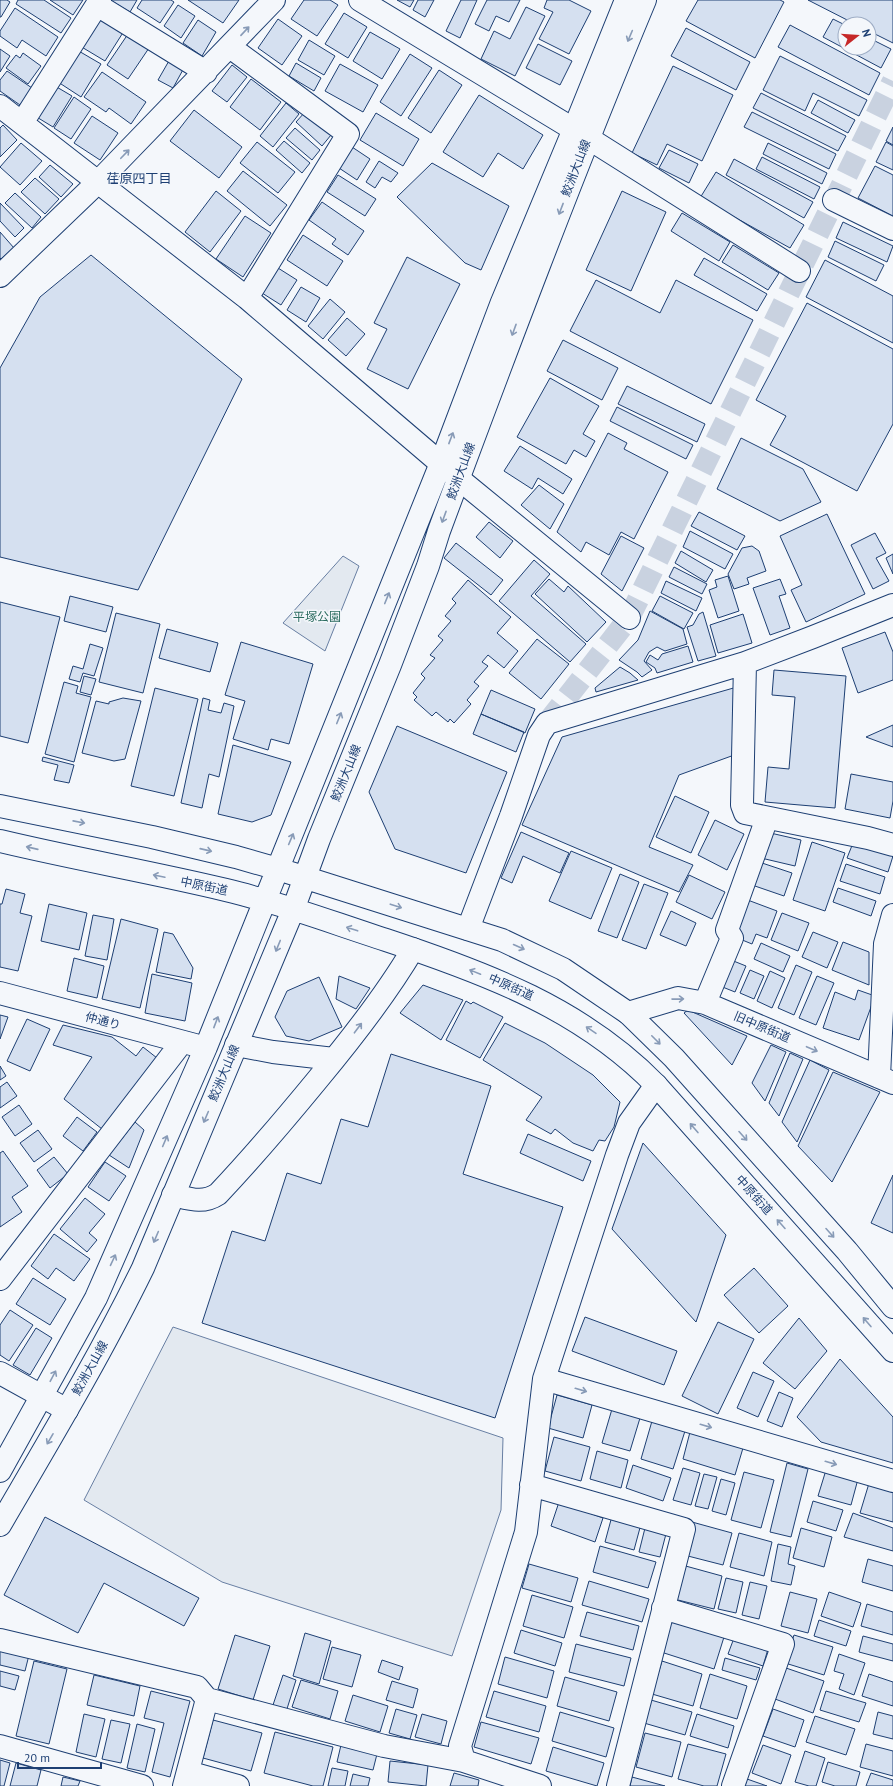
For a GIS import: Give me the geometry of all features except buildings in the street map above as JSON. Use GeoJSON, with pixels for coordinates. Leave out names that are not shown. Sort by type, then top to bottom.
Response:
{"type":"FeatureCollection","features":[{"type":"Feature","properties":{"kind":"street"},"geometry":{"type":"LineString","coordinates":[[0,276],[98,182],[274,0]]}},
{"type":"Feature","properties":{"kind":"street"},"geometry":{"type":"LineString","coordinates":[[360,0],[581,133],[799,271]]}},
{"type":"Feature","properties":{"kind":"street","name":"鮫洲大山線"},"geometry":{"type":"LineString","coordinates":[[0,1525],[67,1410],[143,1268],[293,910],[428,566],[458,479],[518,316],[626,0]]}},
{"type":"Feature","properties":{"kind":"street","name":"鮫洲大山線"},"geometry":{"type":"LineString","coordinates":[[0,1471],[43,1396],[99,1290],[206,1047],[441,463],[502,302],[645,0]]}},
{"type":"Feature","properties":{"kind":"street"},"geometry":{"type":"LineString","coordinates":[[22,124],[98,2],[206,72]]}},
{"type":"Feature","properties":{"kind":"street"},"geometry":{"type":"LineString","coordinates":[[230,47],[348,134],[247,298]]}},
{"type":"Feature","properties":{"kind":"street"},"geometry":{"type":"LineString","coordinates":[[0,106],[247,298],[458,479],[629,618]]}},
{"type":"Feature","properties":{"kind":"street"},"geometry":{"type":"LineString","coordinates":[[834,200],[893,229]]}},
{"type":"Feature","properties":{"kind":"street"},"geometry":{"type":"LineString","coordinates":[[468,929],[511,816],[539,735],[547,724],[745,662],[813,637],[893,604]]}},
{"type":"Feature","properties":{"kind":"street"},"geometry":{"type":"LineString","coordinates":[[745,662],[742,805],[745,813],[868,838],[893,845]]}},
{"type":"Feature","properties":{"kind":"street"},"geometry":{"type":"LineString","coordinates":[[0,806],[152,837],[278,868],[502,940],[563,969],[628,1013],[674,1058],[847,1252],[893,1306]]}},
{"type":"Feature","properties":{"kind":"street"},"geometry":{"type":"LineString","coordinates":[[705,1003],[732,938],[728,930],[767,818]]}},
{"type":"Feature","properties":{"kind":"street","name":"中原街道"},"geometry":{"type":"LineString","coordinates":[[0,841],[227,890],[265,901],[456,964],[538,999],[601,1037],[640,1068],[893,1351]]}},
{"type":"Feature","properties":{"kind":"street"},"geometry":{"type":"LineString","coordinates":[[886,1080],[885,944],[893,915]]}},
{"type":"Feature","properties":{"kind":"street"},"geometry":{"type":"LineString","coordinates":[[173,1196],[200,1201],[210,1199],[218,1194],[284,1120],[334,1059],[395,979],[413,949]]}},
{"type":"Feature","properties":{"kind":"street","name":"仲通り"},"geometry":{"type":"LineString","coordinates":[[0,993],[182,1042],[206,1047]]}},
{"type":"Feature","properties":{"kind":"street","name":"旧中原街道"},"geometry":{"type":"LineString","coordinates":[[628,1013],[678,998],[705,1003],[886,1080]]}},
{"type":"Feature","properties":{"kind":"street"},"geometry":{"type":"LineString","coordinates":[[0,1279],[182,1042]]}},
{"type":"Feature","properties":{"kind":"street"},"geometry":{"type":"LineString","coordinates":[[236,1045],[273,1052],[334,1059]]}},
{"type":"Feature","properties":{"kind":"street"},"geometry":{"type":"LineString","coordinates":[[464,1761],[460,1746],[526,1532],[544,1379],[617,1155],[629,1123],[656,1085]]}},
{"type":"Feature","properties":{"kind":"street"},"geometry":{"type":"LineString","coordinates":[[0,1372],[67,1410]]}},
{"type":"Feature","properties":{"kind":"street"},"geometry":{"type":"LineString","coordinates":[[544,1379],[893,1481]]}},
{"type":"Feature","properties":{"kind":"street"},"geometry":{"type":"LineString","coordinates":[[531,1485],[684,1529],[662,1608],[618,1786]]}},
{"type":"Feature","properties":{"kind":"street"},"geometry":{"type":"LineString","coordinates":[[662,1608],[783,1644],[733,1786]]}},
{"type":"Feature","properties":{"kind":"street"},"geometry":{"type":"LineString","coordinates":[[0,1640],[197,1687],[207,1699],[384,1746],[464,1761],[540,1786]]}},
{"type":"Feature","properties":{"kind":"street"},"geometry":{"type":"LineString","coordinates":[[207,1699],[186,1779],[238,1786]]}},
{"type":"Feature","properties":{"kind":"street"},"geometry":{"type":"LineString","coordinates":[[0,1746],[142,1786]]}},
{"type":"Feature","properties":{"kind":"green space","name":"平塚公園"},"geometry":{"type":"Polygon","coordinates":[[[343,556],[359,566],[325,651],[283,623],[343,556]]]}},
{"type":"Feature","properties":{"kind":"green space"},"geometry":{"type":"Polygon","coordinates":[[[173,1327],[503,1438],[501,1510],[452,1656],[222,1582],[84,1500],[173,1327]]]}},
{"type":"Feature","properties":{"kind":"tunnel"},"geometry":{"type":"LineString","coordinates":[[547,723],[629,618],[893,81]]}},
{"type":"Feature","properties":{"kind":"district","name":"荏原四丁目"},"geometry":{"type":"Point","coordinates":[139,178]}}]}
